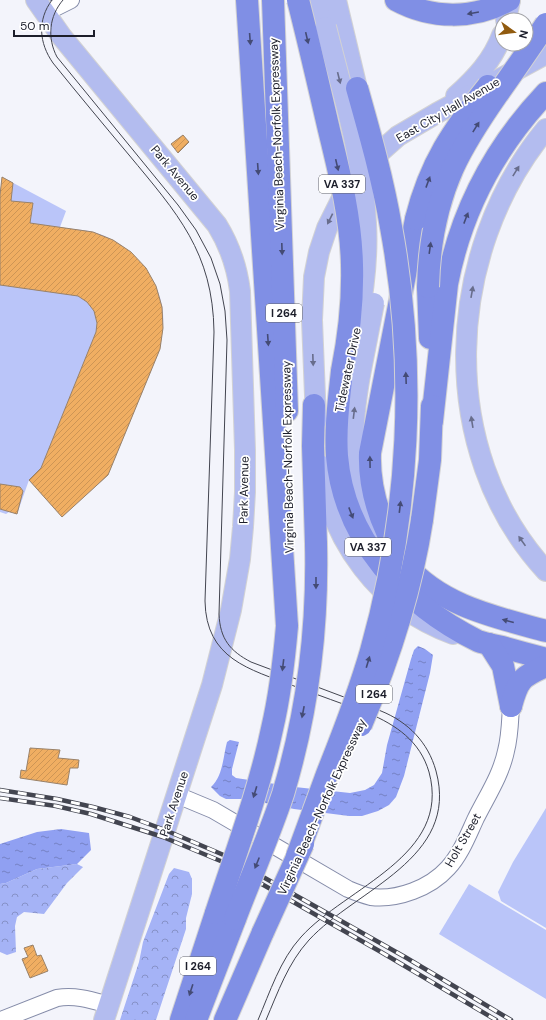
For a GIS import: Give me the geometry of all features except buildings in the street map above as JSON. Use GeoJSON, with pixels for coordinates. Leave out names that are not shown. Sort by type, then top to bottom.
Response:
{"type":"FeatureCollection","features":[{"type":"Feature","properties":{"kind":"highway"},"geometry":{"type":"LineString","coordinates":[[247,0],[287,626]]}},
{"type":"Feature","properties":{"kind":"highway","name":"Virginia Beach-Norfolk Expressway"},"geometry":{"type":"LineString","coordinates":[[181,1020],[225,916],[247,820],[272,730],[280,684],[287,626],[292,537],[273,0]]}},
{"type":"Feature","properties":{"kind":"highway","name":"VA 337"},"geometry":{"type":"LineString","coordinates":[[298,0],[341,181],[349,230],[352,266],[348,335],[350,373]]}},
{"type":"Feature","properties":{"kind":"highway"},"geometry":{"type":"LineString","coordinates":[[396,0],[421,11],[452,15],[485,10],[510,0]]}},
{"type":"Feature","properties":{"kind":"highway"},"geometry":{"type":"LineString","coordinates":[[534,32],[546,19]]}},
{"type":"Feature","properties":{"kind":"highway","name":"Virginia Beach-Norfolk Expressway"},"geometry":{"type":"LineString","coordinates":[[225,1020],[297,856],[338,777],[382,674],[406,598],[422,520],[429,466],[432,421],[432,378],[428,287],[429,256],[436,220],[444,192],[453,168],[478,123],[546,24]]}},
{"type":"Feature","properties":{"kind":"highway","name":"VA 337"},"geometry":{"type":"LineString","coordinates":[[404,564],[377,509],[370,476],[370,453],[416,219],[428,180],[448,140],[471,106],[515,52]]}},
{"type":"Feature","properties":{"kind":"highway"},"geometry":{"type":"LineString","coordinates":[[297,856],[349,718],[371,653],[393,558],[404,462],[407,384],[404,326],[399,277],[386,198],[357,88]]}},
{"type":"Feature","properties":{"kind":"highway"},"geometry":{"type":"LineString","coordinates":[[432,421],[440,359],[446,291],[450,267],[460,233],[472,203],[493,162],[523,119],[546,93]]}},
{"type":"Feature","properties":{"kind":"highway","name":"Tidewater Drive"},"geometry":{"type":"LineString","coordinates":[[350,373],[338,406],[336,440],[339,474],[349,507],[362,538],[381,564],[414,599],[441,618],[484,643],[546,659]]}},
{"type":"Feature","properties":{"kind":"highway"},"geometry":{"type":"LineString","coordinates":[[196,1020],[225,916],[276,814],[299,735],[312,654],[316,605],[313,446],[314,404]]}},
{"type":"Feature","properties":{"kind":"highway","name":"Tidewater Drive"},"geometry":{"type":"LineString","coordinates":[[404,564],[440,594],[466,607],[546,631]]}},
{"type":"Feature","properties":{"kind":"highway"},"geometry":{"type":"LineString","coordinates":[[484,643],[503,666],[511,706]]}},
{"type":"Feature","properties":{"kind":"highway"},"geometry":{"type":"LineString","coordinates":[[511,706],[515,690],[521,680],[531,673],[546,666]]}},
{"type":"Feature","properties":{"kind":"main road","name":"Tidewater Drive"},"geometry":{"type":"LineString","coordinates":[[320,0],[334,25],[357,88],[375,196],[378,225],[379,255],[375,299],[350,373]]}},
{"type":"Feature","properties":{"kind":"main road","name":"Tidewater Drive"},"geometry":{"type":"LineString","coordinates":[[336,0],[334,25],[363,188],[366,223],[366,260],[350,373],[354,414],[352,437],[353,459],[357,482],[373,525],[390,550],[404,564]]}},
{"type":"Feature","properties":{"kind":"main road"},"geometry":{"type":"LineString","coordinates":[[508,12],[510,0]]}},
{"type":"Feature","properties":{"kind":"main road","name":"Park Avenue"},"geometry":{"type":"LineString","coordinates":[[42,5],[62,37],[217,225],[230,249],[239,282],[245,472],[244,516],[240,558],[231,610],[222,649],[107,1013]]}},
{"type":"Feature","properties":{"kind":"main road"},"geometry":{"type":"LineString","coordinates":[[437,113],[471,83],[486,66],[494,52]]}},
{"type":"Feature","properties":{"kind":"main road","name":"East City Hall Avenue"},"geometry":{"type":"LineString","coordinates":[[484,643],[444,630],[419,618],[393,600],[362,567],[341,533],[328,501],[321,472],[314,404],[312,291],[316,263],[326,228],[344,194],[361,171],[374,157],[398,136],[437,113],[546,54]]}},
{"type":"Feature","properties":{"kind":"main road"},"geometry":{"type":"LineString","coordinates":[[546,129],[532,147],[512,179],[482,247],[473,286],[467,323],[466,345],[467,383],[475,440],[492,489],[512,525],[531,554],[546,571]]}},
{"type":"Feature","properties":{"kind":"street"},"geometry":{"type":"LineString","coordinates":[[42,5],[71,0]]}},
{"type":"Feature","properties":{"kind":"street","name":"Holt Street"},"geometry":{"type":"LineString","coordinates":[[177,794],[213,810],[348,889],[371,896],[398,895],[417,889],[435,880],[448,868],[457,855],[503,762],[510,731],[511,706]]}},
{"type":"Feature","properties":{"kind":"street"},"geometry":{"type":"LineString","coordinates":[[1,1020],[57,998],[67,997],[79,997],[107,1013]]}},
{"type":"Feature","properties":{"kind":"shaded area"},"geometry":{"type":"Polygon","coordinates":[[[2,177],[66,211],[60,227],[85,230],[105,236],[128,250],[138,260],[153,281],[159,293],[163,311],[160,349],[108,475],[62,517],[29,480],[17,514],[9,512],[6,514],[0,512],[0,195],[2,177]]]}},
{"type":"Feature","properties":{"kind":"shaded area"},"geometry":{"type":"Polygon","coordinates":[[[546,808],[546,928],[501,901],[498,892],[513,862],[546,808]]]}},
{"type":"Feature","properties":{"kind":"shaded area"},"geometry":{"type":"Polygon","coordinates":[[[469,884],[546,930],[546,999],[439,934],[469,884]]]}},
{"type":"Feature","properties":{"kind":"green space"},"geometry":{"type":"Polygon","coordinates":[[[77,864],[83,867],[67,883],[44,914],[24,912],[17,917],[15,926],[16,952],[7,955],[0,952],[0,884],[6,883],[37,869],[77,864]]]}},
{"type":"Feature","properties":{"kind":"green space"},"geometry":{"type":"Polygon","coordinates":[[[174,868],[189,872],[192,879],[192,894],[186,918],[186,929],[156,1020],[120,1020],[139,962],[143,942],[169,874],[174,868]]]}},
{"type":"Feature","properties":{"kind":"water"},"geometry":{"type":"Polygon","coordinates":[[[418,646],[433,655],[430,673],[404,776],[396,797],[389,805],[378,811],[362,816],[349,816],[294,809],[245,799],[226,799],[220,796],[211,787],[218,777],[227,742],[230,740],[239,742],[232,769],[232,775],[236,778],[295,787],[350,793],[365,790],[374,785],[382,773],[387,745],[411,659],[414,650],[418,646]]]}},
{"type":"Feature","properties":{"kind":"water"},"geometry":{"type":"Polygon","coordinates":[[[61,829],[89,833],[91,850],[77,864],[37,869],[6,883],[0,884],[0,844],[37,832],[61,829]]]}},
{"type":"Feature","properties":{"kind":"tram line"},"geometry":{"type":"LineString","coordinates":[[52,0],[47,8],[42,23],[43,40],[48,55],[177,215],[199,256],[207,279],[212,304],[214,332],[205,601],[207,621],[213,636],[222,649],[233,659],[246,667],[261,674],[368,713],[388,723],[406,735],[420,751],[429,772],[432,801],[425,826],[410,848],[390,867],[320,919],[301,937],[281,966],[258,1020]]}},
{"type":"Feature","properties":{"kind":"tram line"},"geometry":{"type":"LineString","coordinates":[[63,0],[58,6],[52,20],[51,27],[52,42],[57,57],[178,205],[196,230],[211,258],[220,284],[225,311],[227,340],[219,614],[221,630],[224,637],[232,649],[251,662],[381,711],[400,721],[416,734],[422,742],[428,751],[436,771],[439,801],[433,827],[419,850],[399,869],[329,922],[309,940],[289,968],[266,1020]]}},
{"type":"Feature","properties":{"kind":"railway"},"geometry":{"type":"LineString","coordinates":[[0,790],[57,799],[130,817],[226,856],[405,957],[511,1020]]}},
{"type":"Feature","properties":{"kind":"railway"},"geometry":{"type":"LineString","coordinates":[[0,798],[56,806],[91,814],[163,837],[223,862],[381,952],[496,1020]]}}]}
